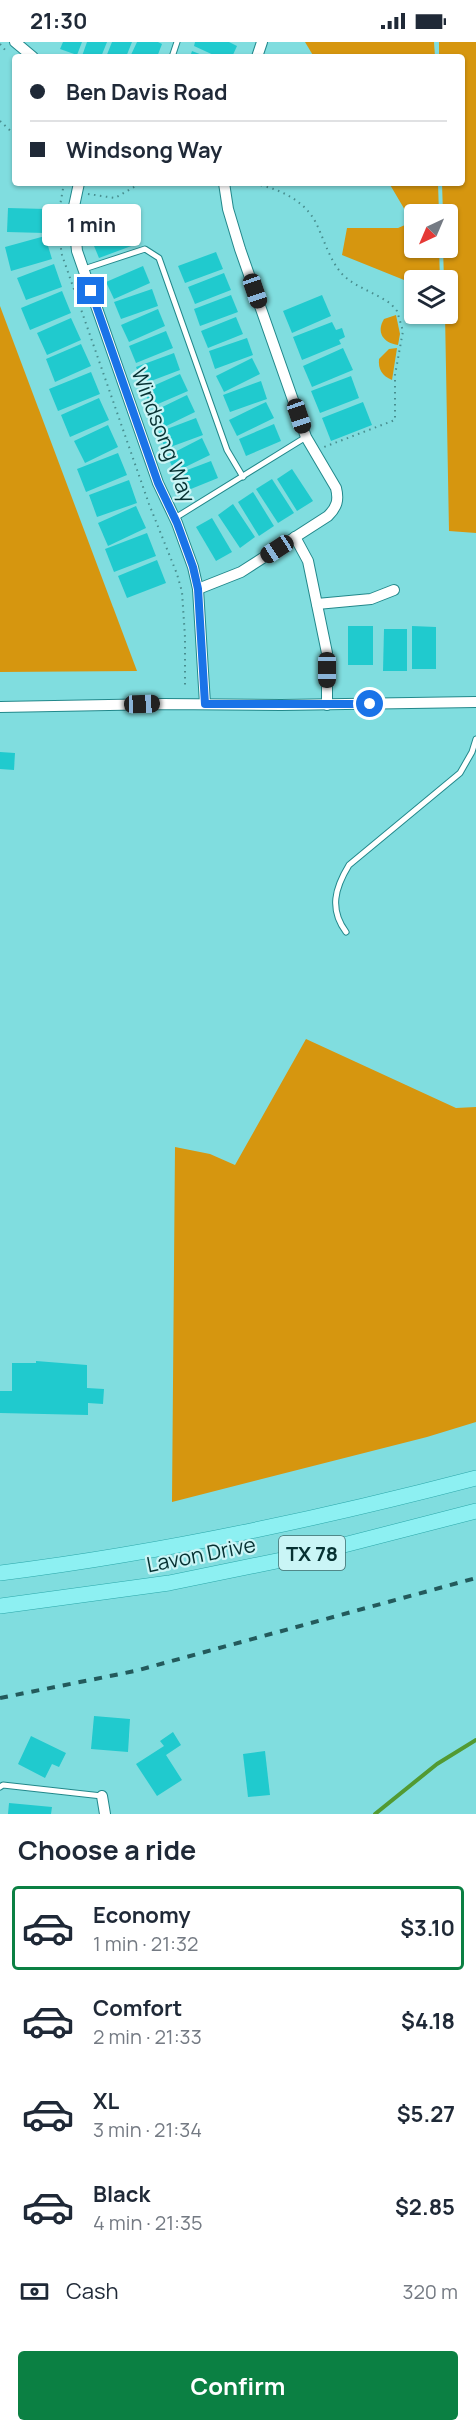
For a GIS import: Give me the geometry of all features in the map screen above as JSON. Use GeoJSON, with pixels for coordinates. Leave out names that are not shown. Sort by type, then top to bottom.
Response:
{"type":"FeatureCollection","features":[{"type":"Feature","properties":{"kind":"main road","name":"Lavon Drive"},"geometry":{"type":"LineString","coordinates":[[0,1573],[76,1564],[185,1546],[298,1522],[476,1478]]}},
{"type":"Feature","properties":{"kind":"main road","name":"Lavon Drive"},"geometry":{"type":"LineString","coordinates":[[0,1606],[169,1583],[301,1556],[476,1511]]}},
{"type":"Feature","properties":{"kind":"street"},"geometry":{"type":"LineString","coordinates":[[15,42],[29,54]]}},
{"type":"Feature","properties":{"kind":"street"},"geometry":{"type":"LineString","coordinates":[[198,589],[241,572],[328,516],[336,506],[336,488],[306,437],[240,249],[228,209],[224,186]]}},
{"type":"Feature","properties":{"kind":"street","name":"Windsong Way"},"geometry":{"type":"LineString","coordinates":[[81,188],[73,211],[78,251],[158,483],[175,518],[193,567],[198,589],[205,704]]}},
{"type":"Feature","properties":{"kind":"street"},"geometry":{"type":"LineString","coordinates":[[295,537],[308,561],[327,653],[327,705]]}},
{"type":"Feature","properties":{"kind":"street"},"geometry":{"type":"LineString","coordinates":[[317,604],[371,599],[394,590]]}},
{"type":"Feature","properties":{"kind":"street"},"geometry":{"type":"LineString","coordinates":[[0,708],[476,702]]}},
{"type":"Feature","properties":{"kind":"street"},"geometry":{"type":"LineString","coordinates":[[102,1796],[105,1814]]}},
{"type":"Feature","properties":{"kind":"lane"},"geometry":{"type":"LineString","coordinates":[[84,269],[145,249],[159,258],[227,450],[243,477]]}},
{"type":"Feature","properties":{"kind":"lane"},"geometry":{"type":"LineString","coordinates":[[175,518],[306,437]]}},
{"type":"Feature","properties":{"kind":"lane"},"geometry":{"type":"LineString","coordinates":[[346,932],[337,920],[335,901],[340,880],[349,865],[460,773],[472,752],[476,739]]}},
{"type":"Feature","properties":{"kind":"lane"},"geometry":{"type":"LineString","coordinates":[[0,1787],[3,1785],[102,1796]]}},
{"type":"Feature","properties":{"kind":"path"},"geometry":{"type":"LineString","coordinates":[[0,121],[12,132]]}},
{"type":"Feature","properties":{"kind":"path"},"geometry":{"type":"LineString","coordinates":[[63,186],[57,223],[62,255],[145,493],[173,559],[180,585],[185,636],[185,686]]}},
{"type":"Feature","properties":{"kind":"path"},"geometry":{"type":"LineString","coordinates":[[81,188],[98,197],[115,198],[136,186]]}},
{"type":"Feature","properties":{"kind":"path"},"geometry":{"type":"LineString","coordinates":[[260,186],[283,192],[295,200],[316,223],[334,262],[343,274],[391,304],[401,320],[403,331],[395,375],[395,420],[322,448]]}},
{"type":"Feature","properties":{"kind":"shaded area"},"geometry":{"type":"Polygon","coordinates":[[[305,42],[434,42],[435,54],[312,54],[305,42]]]}},
{"type":"Feature","properties":{"kind":"shaded area"},"geometry":{"type":"Polygon","coordinates":[[[439,42],[476,42],[476,533],[449,531],[445,324],[458,324],[458,270],[444,270],[443,258],[458,258],[458,204],[443,204],[442,186],[465,186],[465,54],[439,54],[439,42]]]}},
{"type":"Feature","properties":{"kind":"shaded area"},"geometry":{"type":"Polygon","coordinates":[[[391,186],[438,186],[439,204],[404,204],[404,208],[391,186]]]}},
{"type":"Feature","properties":{"kind":"shaded area"},"geometry":{"type":"Polygon","coordinates":[[[404,225],[404,258],[439,258],[440,270],[404,270],[404,280],[342,255],[347,228],[398,228],[404,225]]]}},
{"type":"Feature","properties":{"kind":"shaded area"},"geometry":{"type":"Polygon","coordinates":[[[0,306],[137,671],[0,672],[0,306]]]}},
{"type":"Feature","properties":{"kind":"shaded area"},"geometry":{"type":"Polygon","coordinates":[[[396,315],[400,334],[398,345],[388,342],[381,332],[384,319],[396,315]]]}},
{"type":"Feature","properties":{"kind":"shaded area"},"geometry":{"type":"Polygon","coordinates":[[[397,348],[392,380],[381,372],[379,359],[389,349],[397,348]]]}},
{"type":"Feature","properties":{"kind":"shaded area"},"geometry":{"type":"Polygon","coordinates":[[[306,1039],[456,1108],[476,1107],[476,1422],[427,1437],[172,1502],[175,1147],[210,1154],[235,1165],[306,1039]]]}},
{"type":"Feature","properties":{"kind":"building"},"geometry":{"type":"Polygon","coordinates":[[[63,42],[82,42],[77,54],[60,49],[63,42]]]}},
{"type":"Feature","properties":{"kind":"building"},"geometry":{"type":"Polygon","coordinates":[[[87,42],[107,42],[102,54],[83,54],[87,42]]]}},
{"type":"Feature","properties":{"kind":"building"},"geometry":{"type":"Polygon","coordinates":[[[112,42],[132,42],[127,54],[107,54],[112,42]]]}},
{"type":"Feature","properties":{"kind":"building"},"geometry":{"type":"Polygon","coordinates":[[[137,42],[162,44],[158,54],[131,54],[137,42]]]}},
{"type":"Feature","properties":{"kind":"building"},"geometry":{"type":"Polygon","coordinates":[[[195,42],[229,42],[237,46],[233,54],[211,54],[194,46],[195,42]]]}},
{"type":"Feature","properties":{"kind":"building"},"geometry":{"type":"Polygon","coordinates":[[[8,208],[46,209],[45,233],[7,232],[8,208]]]}},
{"type":"Feature","properties":{"kind":"building"},"geometry":{"type":"Polygon","coordinates":[[[128,228],[134,245],[99,258],[92,241],[128,228]]]}},
{"type":"Feature","properties":{"kind":"building"},"geometry":{"type":"Polygon","coordinates":[[[45,236],[52,259],[11,271],[5,247],[45,236]]]}},
{"type":"Feature","properties":{"kind":"building"},"geometry":{"type":"Polygon","coordinates":[[[216,252],[223,269],[185,283],[178,266],[216,252]]]}},
{"type":"Feature","properties":{"kind":"building"},"geometry":{"type":"Polygon","coordinates":[[[54,264],[62,287],[26,300],[17,278],[54,264]]]}},
{"type":"Feature","properties":{"kind":"building"},"geometry":{"type":"Polygon","coordinates":[[[143,266],[150,283],[114,299],[106,282],[143,266]]]}},
{"type":"Feature","properties":{"kind":"building"},"geometry":{"type":"Polygon","coordinates":[[[224,273],[231,290],[195,304],[188,287],[224,273]]]}},
{"type":"Feature","properties":{"kind":"building"},"geometry":{"type":"Polygon","coordinates":[[[152,289],[158,306],[121,319],[114,302],[152,289]]]}},
{"type":"Feature","properties":{"kind":"building"},"geometry":{"type":"Polygon","coordinates":[[[62,291],[71,313],[30,330],[21,308],[62,291]]]}},
{"type":"Feature","properties":{"kind":"building"},"geometry":{"type":"Polygon","coordinates":[[[231,295],[238,312],[200,326],[194,309],[231,295]]]}},
{"type":"Feature","properties":{"kind":"building"},"geometry":{"type":"Polygon","coordinates":[[[322,295],[331,316],[292,333],[283,311],[322,295]]]}},
{"type":"Feature","properties":{"kind":"building"},"geometry":{"type":"Polygon","coordinates":[[[158,309],[165,326],[129,342],[121,325],[158,309]]]}},
{"type":"Feature","properties":{"kind":"building"},"geometry":{"type":"Polygon","coordinates":[[[236,317],[243,334],[208,348],[201,331],[236,317]]]}},
{"type":"Feature","properties":{"kind":"building"},"geometry":{"type":"Polygon","coordinates":[[[71,318],[81,340],[47,355],[37,333],[71,318]]]}},
{"type":"Feature","properties":{"kind":"building"},"geometry":{"type":"Polygon","coordinates":[[[332,322],[336,330],[342,328],[345,337],[339,340],[341,344],[302,360],[293,337],[332,322]]]}},
{"type":"Feature","properties":{"kind":"building"},"geometry":{"type":"Polygon","coordinates":[[[166,331],[173,348],[136,363],[129,346],[166,331]]]}},
{"type":"Feature","properties":{"kind":"building"},"geometry":{"type":"Polygon","coordinates":[[[247,338],[253,355],[215,369],[209,351],[247,338]]]}},
{"type":"Feature","properties":{"kind":"building"},"geometry":{"type":"Polygon","coordinates":[[[81,344],[91,366],[55,382],[46,359],[81,344]]]}},
{"type":"Feature","properties":{"kind":"building"},"geometry":{"type":"Polygon","coordinates":[[[343,348],[353,370],[312,387],[303,366],[343,348]]]}},
{"type":"Feature","properties":{"kind":"building"},"geometry":{"type":"Polygon","coordinates":[[[174,353],[180,370],[143,384],[136,367],[174,353]]]}},
{"type":"Feature","properties":{"kind":"building"},"geometry":{"type":"Polygon","coordinates":[[[252,358],[260,374],[224,392],[216,376],[252,358]]]}},
{"type":"Feature","properties":{"kind":"building"},"geometry":{"type":"Polygon","coordinates":[[[91,372],[100,394],[58,411],[49,389],[91,372]]]}},
{"type":"Feature","properties":{"kind":"building"},"geometry":{"type":"Polygon","coordinates":[[[180,374],[188,391],[151,407],[144,390],[180,374]]]}},
{"type":"Feature","properties":{"kind":"building"},"geometry":{"type":"Polygon","coordinates":[[[351,376],[359,398],[320,413],[311,391],[351,376]]]}},
{"type":"Feature","properties":{"kind":"building"},"geometry":{"type":"Polygon","coordinates":[[[261,381],[267,399],[230,412],[223,395],[261,381]]]}},
{"type":"Feature","properties":{"kind":"building"},"geometry":{"type":"Polygon","coordinates":[[[187,395],[195,412],[160,429],[152,412],[187,395]]]}},
{"type":"Feature","properties":{"kind":"building"},"geometry":{"type":"Polygon","coordinates":[[[99,398],[109,420],[70,437],[61,415],[99,398]]]}},
{"type":"Feature","properties":{"kind":"building"},"geometry":{"type":"Polygon","coordinates":[[[266,402],[274,418],[237,436],[229,420],[266,402]]]}},
{"type":"Feature","properties":{"kind":"building"},"geometry":{"type":"Polygon","coordinates":[[[363,402],[372,425],[331,441],[322,418],[363,402]]]}},
{"type":"Feature","properties":{"kind":"building"},"geometry":{"type":"Polygon","coordinates":[[[196,418],[203,435],[165,449],[159,432],[196,418]]]}},
{"type":"Feature","properties":{"kind":"building"},"geometry":{"type":"Polygon","coordinates":[[[274,424],[281,441],[246,456],[239,439],[274,424]]]}},
{"type":"Feature","properties":{"kind":"building"},"geometry":{"type":"Polygon","coordinates":[[[108,425],[118,447],[85,463],[74,441],[108,425]]]}},
{"type":"Feature","properties":{"kind":"building"},"geometry":{"type":"Polygon","coordinates":[[[202,438],[210,455],[175,472],[167,456],[202,438]]]}},
{"type":"Feature","properties":{"kind":"building"},"geometry":{"type":"Polygon","coordinates":[[[118,453],[127,475],[86,492],[77,469],[118,453]]]}},
{"type":"Feature","properties":{"kind":"building"},"geometry":{"type":"Polygon","coordinates":[[[211,461],[218,478],[181,493],[174,475],[211,461]]]}},
{"type":"Feature","properties":{"kind":"building"},"geometry":{"type":"Polygon","coordinates":[[[292,469],[313,501],[297,511],[277,479],[292,469]]]}},
{"type":"Feature","properties":{"kind":"building"},"geometry":{"type":"Polygon","coordinates":[[[272,479],[294,513],[278,523],[256,489],[272,479]]]}},
{"type":"Feature","properties":{"kind":"building"},"geometry":{"type":"Polygon","coordinates":[[[129,480],[137,503],[97,517],[89,495],[129,480]]]}},
{"type":"Feature","properties":{"kind":"building"},"geometry":{"type":"Polygon","coordinates":[[[253,492],[274,526],[259,536],[238,502],[253,492]]]}},
{"type":"Feature","properties":{"kind":"building"},"geometry":{"type":"Polygon","coordinates":[[[233,504],[255,537],[240,548],[218,515],[233,504]]]}},
{"type":"Feature","properties":{"kind":"building"},"geometry":{"type":"Polygon","coordinates":[[[136,506],[146,528],[108,546],[98,523],[136,506]]]}},
{"type":"Feature","properties":{"kind":"building"},"geometry":{"type":"Polygon","coordinates":[[[212,518],[232,552],[216,561],[196,527],[212,518]]]}},
{"type":"Feature","properties":{"kind":"building"},"geometry":{"type":"Polygon","coordinates":[[[147,533],[156,556],[114,572],[105,549],[147,533]]]}},
{"type":"Feature","properties":{"kind":"building"},"geometry":{"type":"Polygon","coordinates":[[[157,560],[166,583],[127,598],[118,576],[157,560]]]}},
{"type":"Feature","properties":{"kind":"building"},"geometry":{"type":"Polygon","coordinates":[[[348,626],[373,626],[373,665],[348,665],[348,626]]]}},
{"type":"Feature","properties":{"kind":"building"},"geometry":{"type":"Polygon","coordinates":[[[412,626],[436,627],[436,669],[412,669],[412,626]]]}},
{"type":"Feature","properties":{"kind":"building"},"geometry":{"type":"Polygon","coordinates":[[[384,629],[407,629],[407,671],[383,671],[384,629]]]}},
{"type":"Feature","properties":{"kind":"building"},"geometry":{"type":"Polygon","coordinates":[[[0,752],[15,753],[14,770],[0,769],[0,752]]]}},
{"type":"Feature","properties":{"kind":"building"},"geometry":{"type":"Polygon","coordinates":[[[36,1361],[87,1365],[87,1388],[104,1389],[103,1404],[88,1403],[88,1415],[0,1413],[0,1391],[12,1391],[12,1363],[36,1363],[36,1361]]]}},
{"type":"Feature","properties":{"kind":"building"},"geometry":{"type":"Polygon","coordinates":[[[94,1716],[130,1719],[128,1752],[91,1749],[94,1716]]]}},
{"type":"Feature","properties":{"kind":"building"},"geometry":{"type":"Polygon","coordinates":[[[173,1732],[181,1745],[166,1755],[182,1780],[157,1796],[136,1764],[164,1746],[160,1741],[173,1732]]]}},
{"type":"Feature","properties":{"kind":"building"},"geometry":{"type":"Polygon","coordinates":[[[31,1736],[66,1753],[59,1767],[52,1764],[45,1778],[18,1764],[31,1736]]]}},
{"type":"Feature","properties":{"kind":"building"},"geometry":{"type":"Polygon","coordinates":[[[265,1751],[270,1795],[248,1797],[243,1754],[265,1751]]]}},
{"type":"Feature","properties":{"kind":"building"},"geometry":{"type":"Polygon","coordinates":[[[9,1803],[52,1807],[51,1814],[8,1814],[9,1803]]]}},
{"type":"Feature","properties":{"kind":"waterway"},"geometry":{"type":"LineString","coordinates":[[375,1814],[437,1764],[476,1740]]}},
{"type":"Feature","properties":{"kind":"railway"},"geometry":{"type":"LineString","coordinates":[[0,1698],[135,1671],[476,1578]]}},
{"type":"Feature","properties":{"kind":"route"},"geometry":{"type":"LineString","coordinates":[[91,291],[158,483],[177,523],[193,567],[198,589],[205,704],[370,704]]}}]}
